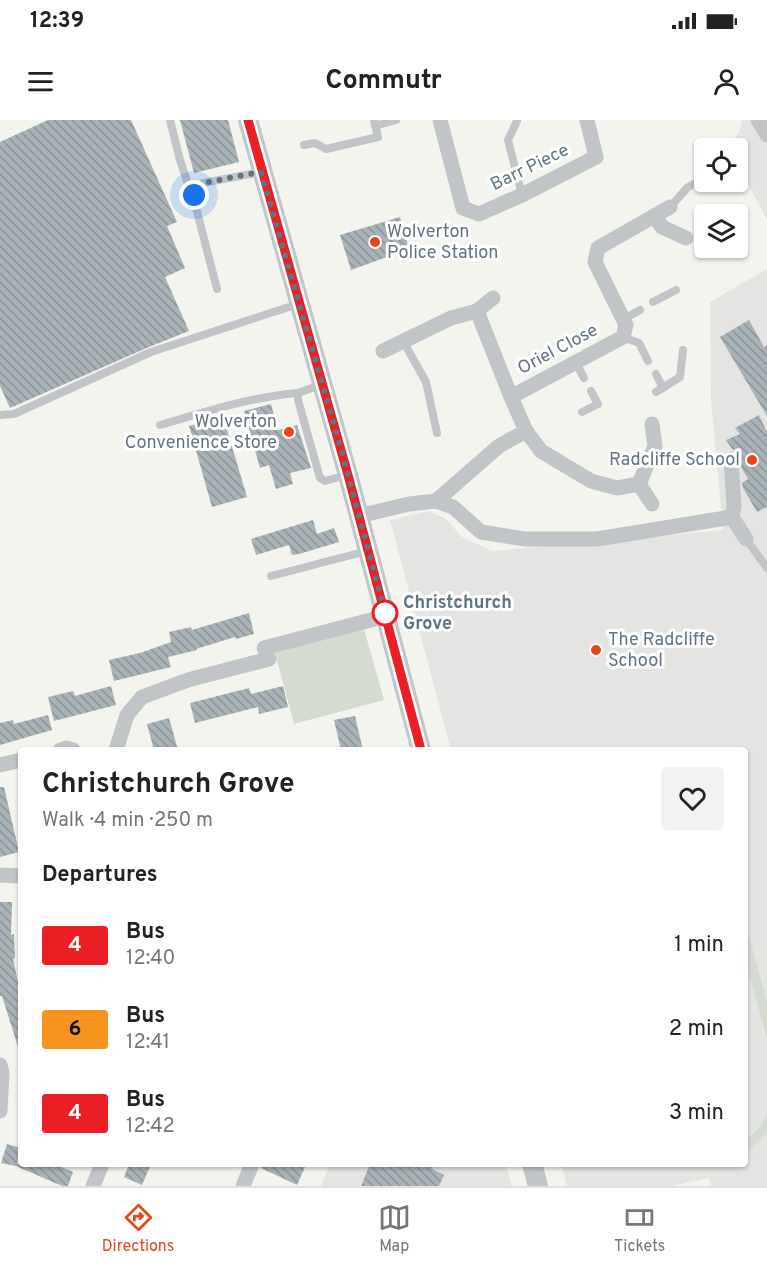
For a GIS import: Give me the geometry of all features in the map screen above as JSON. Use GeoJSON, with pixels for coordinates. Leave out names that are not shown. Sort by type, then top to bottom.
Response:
{"type":"FeatureCollection","features":[{"type":"Feature","properties":{"kind":"street"},"geometry":{"type":"LineString","coordinates":[[248,120],[348,475],[420,747]]}},
{"type":"Feature","properties":{"kind":"street","name":"Barr Piece"},"geometry":{"type":"LineString","coordinates":[[440,120],[463,208],[479,214],[596,157],[587,120]]}},
{"type":"Feature","properties":{"kind":"street"},"geometry":{"type":"LineString","coordinates":[[758,120],[767,135]]}},
{"type":"Feature","properties":{"kind":"street"},"geometry":{"type":"LineString","coordinates":[[624,319],[595,262],[598,248],[670,207]]}},
{"type":"Feature","properties":{"kind":"street"},"geometry":{"type":"LineString","coordinates":[[654,216],[662,227],[686,238]]}},
{"type":"Feature","properties":{"kind":"street"},"geometry":{"type":"LineString","coordinates":[[383,351],[450,318],[477,311],[493,298]]}},
{"type":"Feature","properties":{"kind":"street","name":"Oriel Close"},"geometry":{"type":"LineString","coordinates":[[477,311],[526,431],[541,451],[591,481],[617,488],[639,484]]}},
{"type":"Feature","properties":{"kind":"street","name":"Oriel Close"},"geometry":{"type":"LineString","coordinates":[[511,397],[623,337],[626,325],[624,319]]}},
{"type":"Feature","properties":{"kind":"street"},"geometry":{"type":"LineString","coordinates":[[652,424],[656,447],[639,484],[652,504]]}},
{"type":"Feature","properties":{"kind":"street"},"geometry":{"type":"LineString","coordinates":[[436,501],[499,446],[526,431]]}},
{"type":"Feature","properties":{"kind":"street"},"geometry":{"type":"LineString","coordinates":[[731,459],[734,506],[732,517],[747,539]]}},
{"type":"Feature","properties":{"kind":"street"},"geometry":{"type":"LineString","coordinates":[[359,516],[409,504],[436,501],[453,507],[481,532],[525,539],[597,539],[732,517]]}},
{"type":"Feature","properties":{"kind":"street"},"geometry":{"type":"LineString","coordinates":[[117,747],[127,715],[142,697],[386,616]]}},
{"type":"Feature","properties":{"kind":"street"},"geometry":{"type":"LineString","coordinates":[[0,765],[18,761]]}},
{"type":"Feature","properties":{"kind":"street"},"geometry":{"type":"LineString","coordinates":[[0,874],[18,876]]}},
{"type":"Feature","properties":{"kind":"street"},"geometry":{"type":"LineString","coordinates":[[0,1065],[2,1073],[0,1111]]}},
{"type":"Feature","properties":{"kind":"street"},"geometry":{"type":"LineString","coordinates":[[93,1186],[101,1167]]}},
{"type":"Feature","properties":{"kind":"street"},"geometry":{"type":"LineString","coordinates":[[243,1186],[251,1167]]}},
{"type":"Feature","properties":{"kind":"street"},"geometry":{"type":"LineString","coordinates":[[533,1167],[538,1186]]}},
{"type":"Feature","properties":{"kind":"lane"},"geometry":{"type":"LineString","coordinates":[[170,120],[217,289]]}},
{"type":"Feature","properties":{"kind":"lane"},"geometry":{"type":"LineString","coordinates":[[304,145],[315,143],[326,149],[378,137],[375,123],[396,120]]}},
{"type":"Feature","properties":{"kind":"lane"},"geometry":{"type":"LineString","coordinates":[[517,121],[508,140],[522,195]]}},
{"type":"Feature","properties":{"kind":"lane"},"geometry":{"type":"LineString","coordinates":[[194,200],[196,190],[203,183],[261,172]]}},
{"type":"Feature","properties":{"kind":"lane"},"geometry":{"type":"LineString","coordinates":[[670,207],[688,187],[694,184]]}},
{"type":"Feature","properties":{"kind":"lane"},"geometry":{"type":"LineString","coordinates":[[653,302],[676,290]]}},
{"type":"Feature","properties":{"kind":"lane"},"geometry":{"type":"LineString","coordinates":[[0,415],[14,414],[151,352],[300,303]]}},
{"type":"Feature","properties":{"kind":"lane"},"geometry":{"type":"LineString","coordinates":[[624,319],[640,310]]}},
{"type":"Feature","properties":{"kind":"lane"},"geometry":{"type":"LineString","coordinates":[[623,337],[639,343],[648,361]]}},
{"type":"Feature","properties":{"kind":"lane"},"geometry":{"type":"LineString","coordinates":[[403,341],[426,382],[437,433]]}},
{"type":"Feature","properties":{"kind":"lane"},"geometry":{"type":"LineString","coordinates":[[656,374],[659,390],[680,377],[683,350]]}},
{"type":"Feature","properties":{"kind":"lane"},"geometry":{"type":"LineString","coordinates":[[576,363],[584,378]]}},
{"type":"Feature","properties":{"kind":"lane"},"geometry":{"type":"LineString","coordinates":[[160,425],[250,400],[271,395],[298,393],[323,385]]}},
{"type":"Feature","properties":{"kind":"lane"},"geometry":{"type":"LineString","coordinates":[[582,412],[598,404],[591,391]]}},
{"type":"Feature","properties":{"kind":"lane"},"geometry":{"type":"LineString","coordinates":[[298,393],[320,478],[325,481],[348,475]]}},
{"type":"Feature","properties":{"kind":"lane"},"geometry":{"type":"LineString","coordinates":[[747,539],[767,568]]}},
{"type":"Feature","properties":{"kind":"lane"},"geometry":{"type":"LineString","coordinates":[[271,576],[368,550]]}},
{"type":"Feature","properties":{"kind":"shaded area"},"geometry":{"type":"Polygon","coordinates":[[[742,120],[767,120],[767,219],[748,185],[748,138],[734,138],[739,132],[742,120]]]}},
{"type":"Feature","properties":{"kind":"shaded area","name":"The Radcliffe School"},"geometry":{"type":"Polygon","coordinates":[[[767,269],[767,1186],[711,1186],[709,1178],[671,1186],[567,1186],[562,1167],[748,1167],[748,747],[450,747],[390,520],[429,511],[445,518],[462,537],[492,551],[723,530],[711,400],[710,302],[767,269]]]}},
{"type":"Feature","properties":{"kind":"shaded area"},"geometry":{"type":"Polygon","coordinates":[[[364,629],[384,700],[294,724],[275,653],[364,629]]]}},
{"type":"Feature","properties":{"kind":"shaded area"},"geometry":{"type":"Polygon","coordinates":[[[748,933],[767,1001],[767,1038],[748,971],[748,933]]]}},
{"type":"Feature","properties":{"kind":"shaded area"},"geometry":{"type":"Polygon","coordinates":[[[767,1115],[767,1134],[748,1151],[748,1138],[758,1129],[767,1115]]]}},
{"type":"Feature","properties":{"kind":"shaded area"},"geometry":{"type":"Polygon","coordinates":[[[329,1167],[507,1167],[512,1186],[321,1186],[329,1167]]]}},
{"type":"Feature","properties":{"kind":"building"},"geometry":{"type":"Polygon","coordinates":[[[48,120],[131,120],[177,222],[167,226],[185,268],[165,277],[189,331],[10,408],[0,386],[0,142],[48,120]]]}},
{"type":"Feature","properties":{"kind":"building"},"geometry":{"type":"Polygon","coordinates":[[[180,120],[228,120],[239,162],[194,173],[180,120]]]}},
{"type":"Feature","properties":{"kind":"building","name":"Wolverton Police Station"},"geometry":{"type":"Polygon","coordinates":[[[400,217],[409,249],[351,270],[340,235],[400,217]]]}},
{"type":"Feature","properties":{"kind":"building","name":"Radcliffe School"},"geometry":{"type":"Polygon","coordinates":[[[749,320],[764,347],[767,345],[767,416],[720,337],[749,320]]]}},
{"type":"Feature","properties":{"kind":"building"},"geometry":{"type":"Polygon","coordinates":[[[271,404],[278,430],[297,425],[311,468],[290,473],[293,484],[276,489],[269,465],[260,468],[244,411],[271,404]]]}},
{"type":"Feature","properties":{"kind":"building","name":"Radcliffe School"},"geometry":{"type":"Polygon","coordinates":[[[759,415],[767,432],[767,507],[757,512],[743,488],[742,483],[748,479],[741,467],[739,454],[726,440],[740,434],[735,428],[759,415]]]}},
{"type":"Feature","properties":{"kind":"building"},"geometry":{"type":"Polygon","coordinates":[[[223,416],[247,497],[212,507],[189,426],[223,416]]]}},
{"type":"Feature","properties":{"kind":"building"},"geometry":{"type":"Polygon","coordinates":[[[313,520],[317,534],[334,528],[339,542],[299,554],[292,555],[289,545],[256,555],[251,539],[313,520]]]}},
{"type":"Feature","properties":{"kind":"building"},"geometry":{"type":"Polygon","coordinates":[[[249,613],[254,634],[236,639],[235,637],[168,657],[171,667],[114,681],[109,660],[140,653],[171,642],[169,632],[191,627],[192,630],[249,613]]]}},
{"type":"Feature","properties":{"kind":"building"},"geometry":{"type":"Polygon","coordinates":[[[111,686],[116,705],[54,721],[48,697],[73,691],[75,696],[111,686]]]}},
{"type":"Feature","properties":{"kind":"building"},"geometry":{"type":"Polygon","coordinates":[[[283,686],[288,707],[259,714],[258,707],[195,723],[190,703],[249,688],[251,694],[283,686]]]}},
{"type":"Feature","properties":{"kind":"building"},"geometry":{"type":"Polygon","coordinates":[[[48,715],[52,730],[0,745],[0,723],[13,720],[14,724],[48,715]]]}},
{"type":"Feature","properties":{"kind":"building"},"geometry":{"type":"Polygon","coordinates":[[[355,716],[362,747],[340,747],[334,720],[355,716]]]}},
{"type":"Feature","properties":{"kind":"building"},"geometry":{"type":"Polygon","coordinates":[[[169,718],[177,747],[153,747],[147,724],[169,718]]]}},
{"type":"Feature","properties":{"kind":"building"},"geometry":{"type":"Polygon","coordinates":[[[0,787],[4,787],[18,852],[0,857],[0,787]]]}},
{"type":"Feature","properties":{"kind":"building"},"geometry":{"type":"Polygon","coordinates":[[[0,902],[12,902],[11,935],[14,934],[15,958],[13,959],[18,982],[18,1047],[2,996],[0,996],[0,902]]]}},
{"type":"Feature","properties":{"kind":"building"},"geometry":{"type":"Polygon","coordinates":[[[7,1144],[18,1147],[18,1167],[1,1163],[7,1144]]]}},
{"type":"Feature","properties":{"kind":"building"},"geometry":{"type":"Polygon","coordinates":[[[18,1167],[61,1167],[73,1172],[68,1186],[62,1186],[18,1167]]]}},
{"type":"Feature","properties":{"kind":"building"},"geometry":{"type":"Polygon","coordinates":[[[128,1167],[150,1167],[142,1185],[124,1177],[128,1167]]]}},
{"type":"Feature","properties":{"kind":"building"},"geometry":{"type":"Polygon","coordinates":[[[261,1167],[305,1167],[297,1185],[261,1167]]]}},
{"type":"Feature","properties":{"kind":"building"},"geometry":{"type":"Polygon","coordinates":[[[369,1167],[433,1167],[432,1169],[444,1175],[439,1186],[361,1186],[369,1167]]]}},
{"type":"Feature","properties":{"kind":"bus line","name":"4"},"geometry":{"type":"LineString","coordinates":[[248,120],[348,475],[420,747]]}},
{"type":"Feature","properties":{"kind":"place","name":"Wolverton Police Station"},"geometry":{"type":"Point","coordinates":[375,242]}},
{"type":"Feature","properties":{"kind":"place","name":"Wolverton Convenience Store"},"geometry":{"type":"Point","coordinates":[289,432]}},
{"type":"Feature","properties":{"kind":"place","name":"Radcliffe School"},"geometry":{"type":"Point","coordinates":[752,460]}},
{"type":"Feature","properties":{"kind":"place","name":"Christchurch Grove"},"geometry":{"type":"Point","coordinates":[385,613]}},
{"type":"Feature","properties":{"kind":"place","name":"The Radcliffe School"},"geometry":{"type":"Point","coordinates":[596,650]}},
{"type":"Feature","properties":{"kind":"route"},"geometry":{"type":"LineString","coordinates":[[194,195],[198,186],[203,183],[261,172],[342,452],[386,616],[385,613]]}}]}
